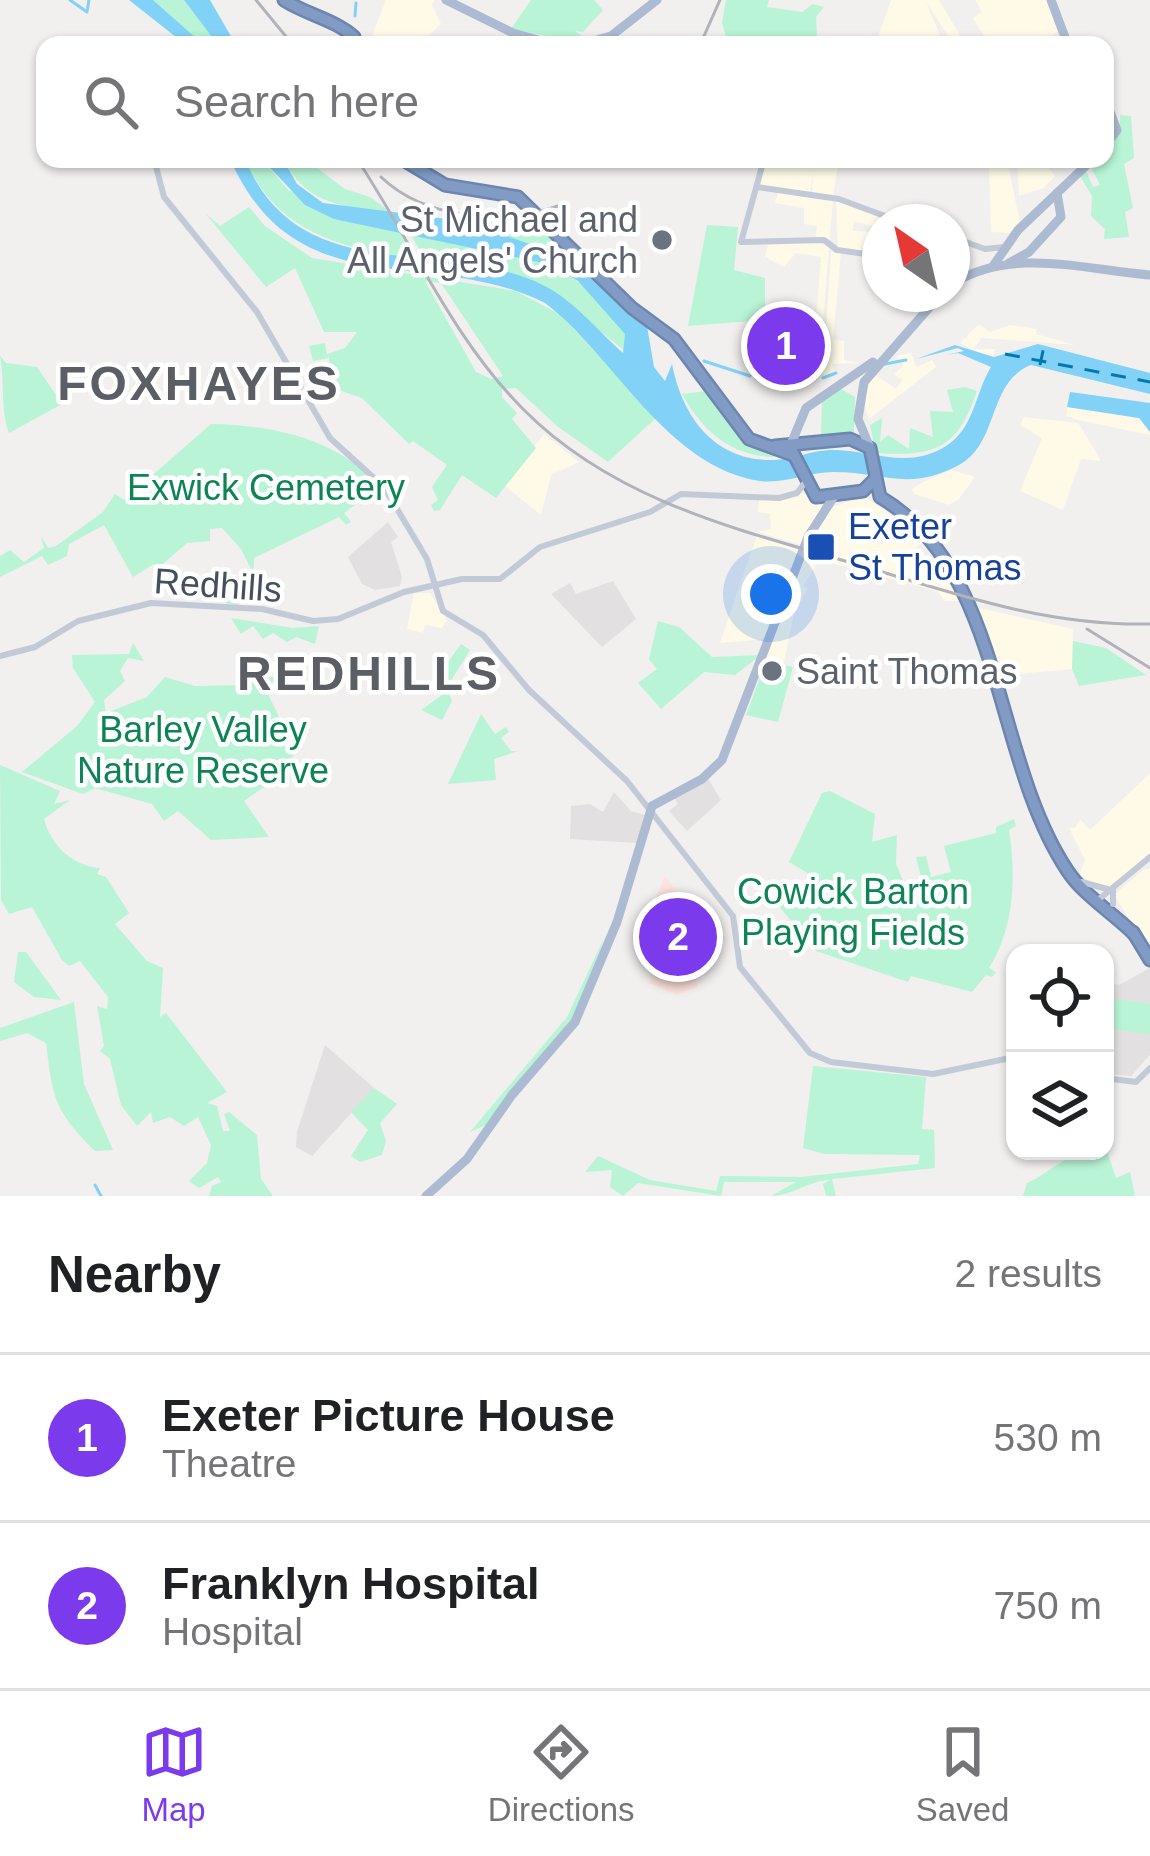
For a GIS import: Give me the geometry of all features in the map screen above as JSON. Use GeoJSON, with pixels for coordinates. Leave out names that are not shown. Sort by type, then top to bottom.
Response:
{"type":"FeatureCollection","features":[{"type":"Feature","properties":{"kind":"highway"},"geometry":{"type":"LineString","coordinates":[[284,0],[341,36]]}},
{"type":"Feature","properties":{"kind":"highway"},"geometry":{"type":"LineString","coordinates":[[416,168],[445,185],[518,197],[632,308],[674,339],[746,435],[772,447],[850,440],[870,450],[880,497],[920,528],[967,590],[1024,780],[1051,840],[1079,882],[1105,900],[1150,960]]}},
{"type":"Feature","properties":{"kind":"highway"},"geometry":{"type":"LineString","coordinates":[[796,446],[815,496],[833,498],[863,491],[874,480]]}},
{"type":"Feature","properties":{"kind":"highway"},"geometry":{"type":"LineString","coordinates":[[863,491],[920,528]]}},
{"type":"Feature","properties":{"kind":"main road"},"geometry":{"type":"LineString","coordinates":[[446,0],[524,36]]}},
{"type":"Feature","properties":{"kind":"main road"},"geometry":{"type":"LineString","coordinates":[[618,36],[657,0]]}},
{"type":"Feature","properties":{"kind":"main road"},"geometry":{"type":"LineString","coordinates":[[1052,0],[1065,36]]}},
{"type":"Feature","properties":{"kind":"main road"},"geometry":{"type":"LineString","coordinates":[[970,277],[1003,253],[1083,168]]}},
{"type":"Feature","properties":{"kind":"main road"},"geometry":{"type":"LineString","coordinates":[[1003,253],[1024,251],[1044,235],[1062,216],[1052,205]]}},
{"type":"Feature","properties":{"kind":"main road"},"geometry":{"type":"LineString","coordinates":[[1044,235],[1044,257]]}},
{"type":"Feature","properties":{"kind":"main road"},"geometry":{"type":"LineString","coordinates":[[1003,253],[1024,251],[1056,261],[1150,275]]}},
{"type":"Feature","properties":{"kind":"main road"},"geometry":{"type":"LineString","coordinates":[[1003,253],[1044,257]]}},
{"type":"Feature","properties":{"kind":"main road"},"geometry":{"type":"LineString","coordinates":[[870,450],[858,418],[862,387],[925,312]]}},
{"type":"Feature","properties":{"kind":"main road"},"geometry":{"type":"LineString","coordinates":[[796,446],[806,408],[889,352]]}},
{"type":"Feature","properties":{"kind":"main road"},"geometry":{"type":"LineString","coordinates":[[854,375],[851,385],[862,387]]}},
{"type":"Feature","properties":{"kind":"main road"},"geometry":{"type":"LineString","coordinates":[[836,388],[850,388],[859,400]]}},
{"type":"Feature","properties":{"kind":"main road"},"geometry":{"type":"LineString","coordinates":[[426,1196],[467,1159],[512,1095],[575,1022],[597,977],[650,810],[662,797],[705,777],[722,760],[808,537],[815,496]]}},
{"type":"Feature","properties":{"kind":"main road"},"geometry":{"type":"LineString","coordinates":[[808,537],[833,498]]}},
{"type":"Feature","properties":{"kind":"street"},"geometry":{"type":"LineString","coordinates":[[156,168],[164,197],[256,313],[330,438],[378,478],[425,554],[444,613],[483,635],[526,688],[606,757],[733,916],[740,967],[814,1055],[933,1074],[1006,1059]]}},
{"type":"Feature","properties":{"kind":"street"},"geometry":{"type":"LineString","coordinates":[[762,168],[741,242],[824,240],[831,247],[862,253]]}},
{"type":"Feature","properties":{"kind":"street"},"geometry":{"type":"LineString","coordinates":[[757,187],[835,198],[862,208]]}},
{"type":"Feature","properties":{"kind":"street"},"geometry":{"type":"LineString","coordinates":[[970,244],[1003,253]]}},
{"type":"Feature","properties":{"kind":"street"},"geometry":{"type":"LineString","coordinates":[[1024,251],[1044,257]]}},
{"type":"Feature","properties":{"kind":"street"},"geometry":{"type":"LineString","coordinates":[[797,493],[806,480]]}},
{"type":"Feature","properties":{"kind":"street","name":"Redhills"},"geometry":{"type":"LineString","coordinates":[[0,656],[29,649],[84,619],[151,603],[262,609],[318,621],[338,619],[381,598],[462,579],[500,579],[540,548],[683,494],[757,499],[797,493],[815,496]]}},
{"type":"Feature","properties":{"kind":"street"},"geometry":{"type":"LineString","coordinates":[[646,826],[651,820],[662,824]]}},
{"type":"Feature","properties":{"kind":"street"},"geometry":{"type":"LineString","coordinates":[[1079,882],[1107,889],[1150,857]]}},
{"type":"Feature","properties":{"kind":"street"},"geometry":{"type":"LineString","coordinates":[[1105,900],[1115,885]]}},
{"type":"Feature","properties":{"kind":"street"},"geometry":{"type":"LineString","coordinates":[[1105,900],[1115,885]]}},
{"type":"Feature","properties":{"kind":"street"},"geometry":{"type":"LineString","coordinates":[[1114,1079],[1144,1078],[1150,1065]]}},
{"type":"Feature","properties":{"kind":"shaded area"},"geometry":{"type":"Polygon","coordinates":[[[386,0],[435,0],[432,5],[441,24],[428,36],[372,36],[386,0]]]}},
{"type":"Feature","properties":{"kind":"shaded area"},"geometry":{"type":"Polygon","coordinates":[[[891,0],[939,0],[961,36],[948,36],[926,2],[940,36],[878,36],[891,0]]]}},
{"type":"Feature","properties":{"kind":"shaded area"},"geometry":{"type":"Polygon","coordinates":[[[975,0],[1047,0],[1058,32],[1051,36],[984,36],[973,18],[982,12],[975,0]]]}},
{"type":"Feature","properties":{"kind":"shaded area"},"geometry":{"type":"Polygon","coordinates":[[[765,168],[838,168],[833,197],[812,195],[813,173],[810,195],[760,185],[765,168]]]}},
{"type":"Feature","properties":{"kind":"shaded area"},"geometry":{"type":"Polygon","coordinates":[[[989,168],[1009,168],[1020,223],[1010,233],[991,232],[989,168]]]}},
{"type":"Feature","properties":{"kind":"shaded area"},"geometry":{"type":"Polygon","coordinates":[[[1017,168],[1049,168],[1055,176],[1044,188],[1019,196],[1017,168]]]}},
{"type":"Feature","properties":{"kind":"shaded area"},"geometry":{"type":"Polygon","coordinates":[[[778,192],[833,199],[820,358],[802,356],[803,349],[814,348],[821,257],[796,253],[784,267],[765,257],[768,245],[815,241],[817,226],[804,224],[804,208],[775,203],[778,192]]]}},
{"type":"Feature","properties":{"kind":"shaded area"},"geometry":{"type":"Polygon","coordinates":[[[836,201],[862,211],[862,223],[854,221],[853,231],[862,231],[862,252],[838,249],[836,201]]]}},
{"type":"Feature","properties":{"kind":"shaded area"},"geometry":{"type":"Polygon","coordinates":[[[831,252],[841,253],[833,340],[844,341],[844,360],[858,363],[832,364],[836,373],[823,377],[831,252]]]}},
{"type":"Feature","properties":{"kind":"shaded area"},"geometry":{"type":"Polygon","coordinates":[[[979,324],[990,332],[1010,325],[1037,329],[1036,334],[1075,345],[982,338],[973,349],[995,349],[993,357],[982,355],[960,343],[979,324]]]}},
{"type":"Feature","properties":{"kind":"shaded area"},"geometry":{"type":"Polygon","coordinates":[[[911,352],[916,367],[932,360],[936,367],[869,419],[863,401],[875,374],[896,389],[902,380],[894,374],[903,366],[897,356],[911,352]]]}},
{"type":"Feature","properties":{"kind":"shaded area"},"geometry":{"type":"Polygon","coordinates":[[[1067,407],[1144,419],[1150,435],[1066,416],[1067,407]]]}},
{"type":"Feature","properties":{"kind":"shaded area"},"geometry":{"type":"Polygon","coordinates":[[[1024,417],[1078,423],[1098,455],[1100,461],[1081,459],[1063,510],[1020,491],[1042,438],[1020,425],[1024,417]]]}},
{"type":"Feature","properties":{"kind":"shaded area"},"geometry":{"type":"Polygon","coordinates":[[[544,434],[579,462],[551,475],[541,515],[505,486],[544,434]]]}},
{"type":"Feature","properties":{"kind":"shaded area"},"geometry":{"type":"Polygon","coordinates":[[[951,470],[975,477],[959,499],[949,505],[914,494],[912,489],[951,470]]]}},
{"type":"Feature","properties":{"kind":"shaded area"},"geometry":{"type":"Polygon","coordinates":[[[805,493],[825,509],[864,497],[919,532],[922,543],[912,551],[921,565],[928,561],[925,569],[939,586],[954,577],[965,601],[945,601],[937,591],[819,560],[795,609],[783,666],[761,655],[766,639],[720,643],[757,535],[798,550],[801,545],[758,532],[771,529],[770,514],[758,512],[759,500],[805,493]]]}},
{"type":"Feature","properties":{"kind":"shaded area"},"geometry":{"type":"Polygon","coordinates":[[[388,522],[398,537],[391,542],[402,577],[400,586],[375,590],[362,584],[348,557],[388,522]]]}},
{"type":"Feature","properties":{"kind":"shaded area"},"geometry":{"type":"Polygon","coordinates":[[[613,581],[636,619],[602,647],[551,594],[570,583],[576,594],[613,581]]]}},
{"type":"Feature","properties":{"kind":"shaded area"},"geometry":{"type":"Polygon","coordinates":[[[414,593],[430,593],[447,620],[442,628],[425,625],[423,633],[407,629],[414,593]]]}},
{"type":"Feature","properties":{"kind":"shaded area"},"geometry":{"type":"Polygon","coordinates":[[[975,607],[1073,629],[1072,669],[1009,675],[993,666],[975,607]]]}},
{"type":"Feature","properties":{"kind":"shaded area"},"geometry":{"type":"Polygon","coordinates":[[[1150,773],[1150,854],[1108,888],[1078,879],[1085,860],[1069,828],[1075,828],[1080,819],[1090,830],[1150,773]]]}},
{"type":"Feature","properties":{"kind":"shaded area"},"geometry":{"type":"Polygon","coordinates":[[[707,777],[721,800],[687,831],[669,811],[678,804],[672,795],[707,777]]]}},
{"type":"Feature","properties":{"kind":"shaded area"},"geometry":{"type":"Polygon","coordinates":[[[614,792],[631,811],[645,815],[637,843],[570,839],[571,806],[590,804],[603,812],[614,792]]]}},
{"type":"Feature","properties":{"kind":"shaded area"},"geometry":{"type":"Polygon","coordinates":[[[1150,869],[1150,952],[1114,895],[1150,869]]]}},
{"type":"Feature","properties":{"kind":"shaded area"},"geometry":{"type":"Polygon","coordinates":[[[665,876],[710,940],[685,951],[698,986],[677,995],[650,983],[660,945],[642,933],[665,876]]]}},
{"type":"Feature","properties":{"kind":"shaded area"},"geometry":{"type":"Polygon","coordinates":[[[1150,968],[1150,1055],[1131,1076],[1114,1075],[1114,984],[1150,968]]]}},
{"type":"Feature","properties":{"kind":"shaded area"},"geometry":{"type":"Polygon","coordinates":[[[325,1045],[374,1088],[312,1156],[296,1147],[297,1132],[325,1045]]]}},
{"type":"Feature","properties":{"kind":"green space"},"geometry":{"type":"Polygon","coordinates":[[[153,0],[184,0],[211,36],[194,36],[153,0]]]}},
{"type":"Feature","properties":{"kind":"green space"},"geometry":{"type":"Polygon","coordinates":[[[531,0],[594,0],[603,10],[583,32],[575,31],[582,36],[511,29],[531,0]]]}},
{"type":"Feature","properties":{"kind":"green space"},"geometry":{"type":"Polygon","coordinates":[[[726,0],[769,0],[767,7],[802,12],[813,4],[824,7],[816,17],[816,36],[726,36],[722,22],[726,0]]]}},
{"type":"Feature","properties":{"kind":"green space"},"geometry":{"type":"Polygon","coordinates":[[[1120,115],[1131,116],[1134,158],[1124,164],[1133,208],[1125,212],[1129,237],[1104,239],[1105,229],[1091,216],[1092,196],[1080,176],[1086,171],[1093,187],[1100,185],[1092,168],[1114,168],[1120,115]]]}},
{"type":"Feature","properties":{"kind":"green space"},"geometry":{"type":"Polygon","coordinates":[[[250,168],[270,168],[288,190],[370,224],[402,231],[418,260],[316,234],[275,205],[250,168]]]}},
{"type":"Feature","properties":{"kind":"green space"},"geometry":{"type":"Polygon","coordinates":[[[289,168],[317,168],[345,189],[370,197],[392,213],[328,201],[289,168]]]}},
{"type":"Feature","properties":{"kind":"green space"},"geometry":{"type":"Polygon","coordinates":[[[249,207],[265,226],[312,258],[516,291],[559,314],[658,416],[608,462],[557,426],[516,388],[502,389],[502,397],[517,413],[512,419],[536,448],[496,498],[462,475],[440,510],[434,511],[431,505],[438,500],[432,487],[447,465],[413,441],[409,444],[362,398],[324,385],[313,366],[329,363],[329,358],[313,361],[309,346],[325,343],[327,354],[345,348],[357,332],[324,332],[295,268],[266,287],[205,213],[220,226],[249,207]],[[425,281],[476,372],[491,379],[503,376],[441,283],[425,281]]]}},
{"type":"Feature","properties":{"kind":"green space"},"geometry":{"type":"Polygon","coordinates":[[[537,220],[553,234],[549,253],[483,228],[489,222],[537,220]]]}},
{"type":"Feature","properties":{"kind":"green space"},"geometry":{"type":"Polygon","coordinates":[[[707,225],[738,227],[734,270],[765,278],[765,320],[688,326],[707,225]]]}},
{"type":"Feature","properties":{"kind":"green space"},"geometry":{"type":"Polygon","coordinates":[[[411,235],[496,248],[557,269],[587,290],[626,334],[625,351],[540,283],[426,261],[411,235]]]}},
{"type":"Feature","properties":{"kind":"green space"},"geometry":{"type":"Polygon","coordinates":[[[0,356],[6,363],[37,367],[62,404],[9,433],[0,356]]]}},
{"type":"Feature","properties":{"kind":"green space"},"geometry":{"type":"Polygon","coordinates":[[[841,389],[855,397],[854,434],[821,435],[822,402],[841,389]]]}},
{"type":"Feature","properties":{"kind":"green space"},"geometry":{"type":"Polygon","coordinates":[[[947,390],[977,391],[952,437],[914,453],[876,453],[870,425],[882,418],[880,442],[888,435],[909,449],[910,428],[933,437],[930,411],[953,412],[947,390]]]}},
{"type":"Feature","properties":{"kind":"green space"},"geometry":{"type":"Polygon","coordinates":[[[708,391],[744,441],[773,451],[774,457],[744,452],[708,429],[682,394],[708,391]]]}},
{"type":"Feature","properties":{"kind":"green space","name":"Exwick Cemetery"},"geometry":{"type":"Polygon","coordinates":[[[211,424],[303,438],[344,457],[380,486],[344,513],[351,522],[346,525],[339,517],[254,558],[253,596],[236,605],[219,602],[243,594],[243,581],[252,571],[222,528],[210,529],[210,541],[187,543],[157,569],[154,564],[133,577],[104,525],[69,544],[67,556],[48,565],[42,556],[0,577],[0,556],[10,550],[24,562],[44,548],[41,536],[48,548],[56,546],[103,512],[115,494],[124,500],[211,424]]]}},
{"type":"Feature","properties":{"kind":"green space"},"geometry":{"type":"Polygon","coordinates":[[[231,618],[293,628],[319,626],[315,644],[296,637],[287,642],[273,633],[263,639],[253,626],[241,634],[231,618]]]}},
{"type":"Feature","properties":{"kind":"green space"},"geometry":{"type":"Polygon","coordinates":[[[658,621],[679,627],[712,657],[761,655],[735,675],[704,672],[661,709],[638,683],[657,669],[649,659],[658,621]]]}},
{"type":"Feature","properties":{"kind":"green space"},"geometry":{"type":"Polygon","coordinates":[[[1073,641],[1106,648],[1146,675],[1079,686],[1072,669],[1073,641]]]}},
{"type":"Feature","properties":{"kind":"green space","name":"Barley Valley Nature Reserve"},"geometry":{"type":"Polygon","coordinates":[[[133,643],[144,661],[128,658],[120,671],[125,681],[104,700],[106,713],[147,697],[165,677],[195,686],[244,685],[283,674],[265,688],[287,733],[284,740],[295,750],[288,770],[244,801],[269,837],[211,840],[178,811],[164,821],[152,804],[95,788],[83,794],[22,772],[77,726],[95,702],[73,668],[72,655],[129,654],[133,643]]]}},
{"type":"Feature","properties":{"kind":"green space"},"geometry":{"type":"Polygon","coordinates":[[[461,644],[470,650],[447,687],[452,701],[442,720],[421,710],[442,695],[431,686],[461,644]]]}},
{"type":"Feature","properties":{"kind":"green space"},"geometry":{"type":"Polygon","coordinates":[[[766,662],[793,667],[778,722],[746,715],[766,662]]]}},
{"type":"Feature","properties":{"kind":"green space"},"geometry":{"type":"Polygon","coordinates":[[[481,714],[495,734],[506,727],[509,732],[501,738],[511,751],[518,751],[494,759],[496,780],[448,784],[481,714]]]}},
{"type":"Feature","properties":{"kind":"green space"},"geometry":{"type":"Polygon","coordinates":[[[0,765],[60,791],[54,804],[70,800],[44,819],[52,838],[72,859],[100,868],[97,874],[106,877],[129,913],[115,924],[147,961],[163,968],[160,1017],[166,1013],[227,1092],[207,1103],[217,1106],[223,1131],[230,1131],[224,1114],[229,1112],[257,1135],[261,1179],[273,1196],[209,1196],[212,1186],[221,1182],[218,1177],[199,1188],[189,1181],[207,1163],[211,1145],[198,1117],[184,1126],[170,1117],[153,1123],[151,1112],[137,1126],[121,1105],[110,1059],[100,1051],[104,1046],[97,1006],[107,1009],[108,997],[80,961],[69,966],[62,960],[32,907],[9,914],[1,900],[0,765]]]}},
{"type":"Feature","properties":{"kind":"green space","name":"Cowick Barton Playing Fields"},"geometry":{"type":"Polygon","coordinates":[[[830,791],[875,814],[872,842],[897,835],[896,864],[904,883],[922,880],[916,857],[926,856],[931,877],[951,872],[944,846],[996,833],[996,827],[1014,819],[1016,826],[1009,830],[1011,901],[1004,936],[989,968],[996,972],[992,977],[986,975],[972,992],[911,976],[908,982],[816,951],[778,905],[816,878],[789,862],[822,793],[830,791]]]}},
{"type":"Feature","properties":{"kind":"green space"},"geometry":{"type":"Polygon","coordinates":[[[604,938],[579,1012],[488,1124],[470,1132],[567,1017],[604,938]]]}},
{"type":"Feature","properties":{"kind":"green space"},"geometry":{"type":"Polygon","coordinates":[[[18,952],[26,952],[61,1000],[34,997],[14,982],[18,952]]]}},
{"type":"Feature","properties":{"kind":"green space"},"geometry":{"type":"Polygon","coordinates":[[[1114,999],[1150,1004],[1150,1034],[1114,1030],[1114,999]]]}},
{"type":"Feature","properties":{"kind":"green space"},"geometry":{"type":"Polygon","coordinates":[[[74,1002],[84,1084],[113,1150],[95,1151],[63,1114],[46,1043],[27,1033],[0,1041],[0,1028],[74,1002]]]}},
{"type":"Feature","properties":{"kind":"green space"},"geometry":{"type":"Polygon","coordinates":[[[813,1066],[926,1077],[922,1129],[934,1130],[935,1168],[832,1179],[836,1196],[826,1196],[823,1184],[830,1180],[771,1196],[796,1182],[724,1182],[721,1196],[638,1183],[623,1196],[610,1187],[612,1170],[585,1172],[598,1156],[650,1180],[716,1191],[720,1176],[801,1177],[918,1164],[920,1155],[824,1154],[803,1148],[813,1066]]]}},
{"type":"Feature","properties":{"kind":"green space"},"geometry":{"type":"Polygon","coordinates":[[[374,1088],[397,1104],[380,1123],[386,1141],[382,1155],[360,1162],[351,1156],[368,1130],[351,1112],[374,1088]]]}},
{"type":"Feature","properties":{"kind":"green space"},"geometry":{"type":"Polygon","coordinates":[[[1066,1160],[1110,1160],[1116,1178],[1130,1172],[1135,1196],[1023,1196],[1027,1183],[1066,1160]]]}},
{"type":"Feature","properties":{"kind":"water"},"geometry":{"type":"Polygon","coordinates":[[[129,0],[153,0],[194,36],[175,36],[129,0]]]}},
{"type":"Feature","properties":{"kind":"water"},"geometry":{"type":"Polygon","coordinates":[[[184,0],[210,0],[231,36],[211,36],[184,0]]]}},
{"type":"Feature","properties":{"kind":"water"},"geometry":{"type":"Polygon","coordinates":[[[235,168],[250,168],[269,200],[300,227],[335,243],[500,270],[539,283],[573,306],[623,353],[625,334],[578,281],[548,264],[334,219],[305,205],[270,168],[288,168],[297,184],[323,203],[463,221],[573,259],[647,326],[654,367],[665,381],[672,364],[684,401],[704,432],[734,453],[753,459],[829,450],[903,458],[946,446],[963,430],[991,367],[958,353],[946,355],[964,351],[958,348],[916,359],[955,345],[994,357],[1038,344],[1150,373],[1150,394],[1031,365],[1007,385],[972,455],[941,473],[910,479],[833,472],[760,481],[727,471],[669,432],[545,303],[501,286],[369,266],[329,255],[291,237],[258,206],[235,168]]]}},
{"type":"Feature","properties":{"kind":"water"},"geometry":{"type":"Polygon","coordinates":[[[1070,392],[1150,403],[1150,432],[1139,418],[1067,407],[1070,392]]]}},
{"type":"Feature","properties":{"kind":"waterway"},"geometry":{"type":"LineString","coordinates":[[70,0],[87,12],[89,0]]}},
{"type":"Feature","properties":{"kind":"waterway"},"geometry":{"type":"LineString","coordinates":[[355,16],[356,3]]}},
{"type":"Feature","properties":{"kind":"waterway"},"geometry":{"type":"LineString","coordinates":[[885,364],[906,360]]}},
{"type":"Feature","properties":{"kind":"waterway"},"geometry":{"type":"LineString","coordinates":[[704,361],[750,376]]}},
{"type":"Feature","properties":{"kind":"waterway"},"geometry":{"type":"LineString","coordinates":[[823,378],[836,373]]}},
{"type":"Feature","properties":{"kind":"waterway"},"geometry":{"type":"LineString","coordinates":[[756,378],[777,380]]}},
{"type":"Feature","properties":{"kind":"waterway"},"geometry":{"type":"LineString","coordinates":[[804,378],[814,378]]}},
{"type":"Feature","properties":{"kind":"waterway"},"geometry":{"type":"LineString","coordinates":[[95,1185],[101,1196]]}},
{"type":"Feature","properties":{"kind":"ferry route"},"geometry":{"type":"LineString","coordinates":[[1040,365],[1044,346]]}},
{"type":"Feature","properties":{"kind":"ferry route"},"geometry":{"type":"LineString","coordinates":[[1005,354],[1150,382]]}},
{"type":"Feature","properties":{"kind":"railway"},"geometry":{"type":"LineString","coordinates":[[256,0],[286,36]]}},
{"type":"Feature","properties":{"kind":"railway"},"geometry":{"type":"LineString","coordinates":[[704,36],[720,0]]}},
{"type":"Feature","properties":{"kind":"railway"},"geometry":{"type":"LineString","coordinates":[[363,168],[475,352],[523,409],[599,468],[640,491],[728,526],[971,598],[1076,620],[1150,624]]}},
{"type":"Feature","properties":{"kind":"railway"},"geometry":{"type":"LineString","coordinates":[[381,177],[420,202],[466,215],[515,215],[561,205]]}},
{"type":"Feature","properties":{"kind":"railway"},"geometry":{"type":"LineString","coordinates":[[1087,629],[1150,668]]}},
{"type":"Feature","properties":{"kind":"place","name":"St Michael and All Angels' Church"},"geometry":{"type":"Point","coordinates":[662,240]}},
{"type":"Feature","properties":{"kind":"place","name":"Exeter Picture House"},"geometry":{"type":"Point","coordinates":[786,346]}},
{"type":"Feature","properties":{"kind":"place","name":"Exeter St Thomas"},"geometry":{"type":"Point","coordinates":[821,547]}},
{"type":"Feature","properties":{"kind":"place","name":"Saint Thomas"},"geometry":{"type":"Point","coordinates":[772,671]}},
{"type":"Feature","properties":{"kind":"place","name":"Franklyn Hospital"},"geometry":{"type":"Point","coordinates":[678,937]}},
{"type":"Feature","properties":{"kind":"district","name":"FOXHAYES"},"geometry":{"type":"Point","coordinates":[199,383]}},
{"type":"Feature","properties":{"kind":"district","name":"REDHILLS"},"geometry":{"type":"Point","coordinates":[369,673]}}]}
